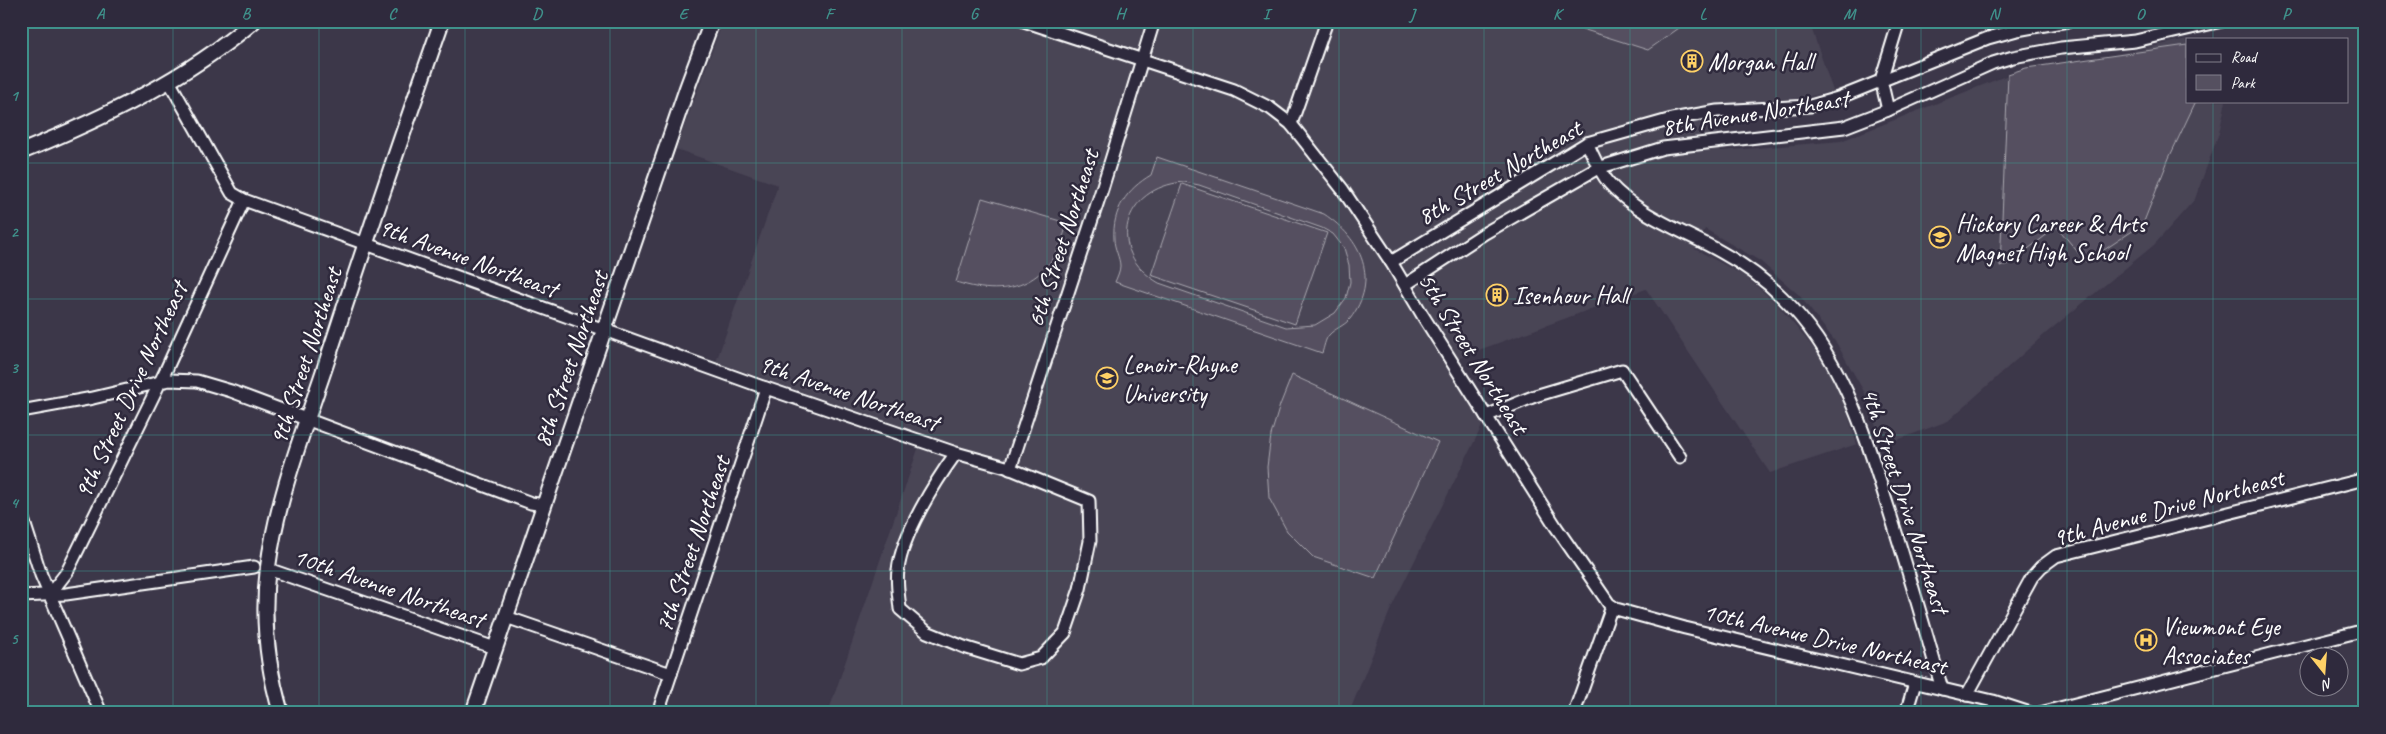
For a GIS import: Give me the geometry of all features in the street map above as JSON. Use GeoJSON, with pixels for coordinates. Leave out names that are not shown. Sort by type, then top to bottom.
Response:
{"type":"FeatureCollection","features":[{"type":"Feature","properties":{"kind":"main road"},"geometry":{"type":"LineString","coordinates":[[21,152],[88,124],[169,81],[215,51],[254,21]]}},
{"type":"Feature","properties":{"kind":"main road","name":"9th Street Northeast"},"geometry":{"type":"LineString","coordinates":[[281,713],[270,666],[261,568],[365,244],[442,21]]}},
{"type":"Feature","properties":{"kind":"main road","name":"8th Street Northeast"},"geometry":{"type":"LineString","coordinates":[[473,713],[687,88],[712,21]]}},
{"type":"Feature","properties":{"kind":"street","name":"5th Street Northeast"},"geometry":{"type":"LineString","coordinates":[[1024,21],[1234,90],[1270,108],[1291,124],[1322,161],[1391,262],[1486,416],[1562,534],[1612,606]]}},
{"type":"Feature","properties":{"kind":"street","name":"6th Street Northeast"},"geometry":{"type":"LineString","coordinates":[[1010,469],[1154,21]]}},
{"type":"Feature","properties":{"kind":"street"},"geometry":{"type":"LineString","coordinates":[[1291,124],[1327,21]]}},
{"type":"Feature","properties":{"kind":"street"},"geometry":{"type":"LineString","coordinates":[[1888,110],[1881,80],[1899,21]]}},
{"type":"Feature","properties":{"kind":"street","name":"8th Street Northeast"},"geometry":{"type":"LineString","coordinates":[[1391,262],[1587,143],[1638,127],[1708,113],[1810,106],[1838,98],[1988,38],[2017,30],[2068,21]]}},
{"type":"Feature","properties":{"kind":"street","name":"8th Avenue Northeast"},"geometry":{"type":"LineString","coordinates":[[1405,285],[1485,232],[1598,168],[1663,148],[1844,127],[1888,110],[1994,63],[2061,48],[2135,41],[2215,22]]}},
{"type":"Feature","properties":{"kind":"street","name":"9th Avenue Northeast"},"geometry":{"type":"LineString","coordinates":[[169,81],[232,193],[244,200],[766,388],[956,453],[1010,469],[1089,501],[1090,541],[1080,589],[1065,633],[1041,658],[1019,664],[964,647],[927,632],[900,609],[898,570],[909,535],[938,478],[956,453]]}},
{"type":"Feature","properties":{"kind":"street","name":"4th Street Drive Northeast"},"geometry":{"type":"LineString","coordinates":[[1587,143],[1598,168],[1608,182],[1632,204],[1722,252],[1760,278],[1791,306],[1827,350],[1844,384],[1868,444],[1912,583],[1942,689]]}},
{"type":"Feature","properties":{"kind":"street","name":"9th Street Drive Northeast"},"geometry":{"type":"LineString","coordinates":[[49,595],[67,572],[160,382],[244,200]]}},
{"type":"Feature","properties":{"kind":"street"},"geometry":{"type":"LineString","coordinates":[[1486,416],[1535,396],[1622,370],[1680,456]]}},
{"type":"Feature","properties":{"kind":"street"},"geometry":{"type":"LineString","coordinates":[[21,411],[93,398],[160,382],[184,379],[202,382],[452,476],[544,506]]}},
{"type":"Feature","properties":{"kind":"street","name":"7th Street Northeast"},"geometry":{"type":"LineString","coordinates":[[658,713],[766,388]]}},
{"type":"Feature","properties":{"kind":"street","name":"9th Avenue Drive Northeast"},"geometry":{"type":"LineString","coordinates":[[1967,695],[2032,577],[2041,567],[2056,556],[2365,479]]}},
{"type":"Feature","properties":{"kind":"street"},"geometry":{"type":"LineString","coordinates":[[21,513],[49,595],[100,713]]}},
{"type":"Feature","properties":{"kind":"street","name":"10th Avenue Northeast"},"geometry":{"type":"LineString","coordinates":[[21,596],[49,595],[261,568],[495,648]]}},
{"type":"Feature","properties":{"kind":"street"},"geometry":{"type":"LineString","coordinates":[[1574,713],[1612,606]]}},
{"type":"Feature","properties":{"kind":"street","name":"10th Avenue Drive Northeast"},"geometry":{"type":"LineString","coordinates":[[1612,606],[1616,609],[1685,628],[1967,695],[2030,713]]}},
{"type":"Feature","properties":{"kind":"street","name":"10th Avenue Northeast"},"geometry":{"type":"LineString","coordinates":[[506,617],[671,674]]}},
{"type":"Feature","properties":{"kind":"street"},"geometry":{"type":"LineString","coordinates":[[2040,713],[2365,630]]}},
{"type":"Feature","properties":{"kind":"street"},"geometry":{"type":"LineString","coordinates":[[1906,713],[1915,683]]}},
{"type":"Feature","properties":{"kind":"shaded area","name":"Lenoir-Rhyne University"},"geometry":{"type":"Polygon","coordinates":[[[723,21],[1809,21],[1833,91],[1803,98],[1716,105],[1721,151],[1841,141],[2026,68],[2105,57],[2186,39],[2186,102],[2226,102],[2219,133],[2195,199],[2154,245],[2045,334],[1948,421],[1894,441],[1877,429],[1867,397],[1837,344],[1799,295],[1760,261],[1705,229],[1695,249],[1745,276],[1777,304],[1820,356],[1840,390],[1857,444],[1770,473],[1646,289],[1468,354],[1446,365],[1483,424],[1391,608],[1349,713],[828,713],[923,434],[716,362],[778,185],[676,149],[723,21]]]}},
{"type":"Feature","properties":{"kind":"green space"},"geometry":{"type":"Polygon","coordinates":[[[1557,21],[1689,21],[1648,50],[1557,21]]]}},
{"type":"Feature","properties":{"kind":"green space"},"geometry":{"type":"Polygon","coordinates":[[[2186,45],[2186,102],[2196,102],[2169,158],[2143,224],[2086,262],[2057,227],[2008,264],[2000,267],[2008,74],[2026,68],[2186,45]]]}},
{"type":"Feature","properties":{"kind":"green space"},"geometry":{"type":"Polygon","coordinates":[[[1157,157],[1324,214],[1348,235],[1357,248],[1362,261],[1365,275],[1364,290],[1359,304],[1350,319],[1329,335],[1322,353],[1115,282],[1120,266],[1114,239],[1114,228],[1118,210],[1128,194],[1151,175],[1157,157]],[[1184,182],[1163,187],[1146,196],[1135,208],[1128,223],[1127,239],[1131,255],[1142,270],[1159,283],[1286,327],[1315,325],[1335,313],[1346,298],[1350,282],[1349,265],[1344,248],[1333,234],[1322,228],[1199,185],[1184,182]]]}},
{"type":"Feature","properties":{"kind":"green space"},"geometry":{"type":"Polygon","coordinates":[[[1182,184],[1327,233],[1295,324],[1151,275],[1182,184]]]}},
{"type":"Feature","properties":{"kind":"green space"},"geometry":{"type":"Polygon","coordinates":[[[982,198],[1067,223],[1060,244],[1051,260],[1040,273],[1027,282],[1012,287],[995,289],[956,282],[982,198]]]}},
{"type":"Feature","properties":{"kind":"green space"},"geometry":{"type":"Polygon","coordinates":[[[1292,375],[1438,442],[1375,578],[1313,557],[1287,531],[1269,498],[1267,467],[1271,435],[1292,375]]]}},
{"type":"Feature","properties":{"kind":"place","name":"Morgan Hall"},"geometry":{"type":"Point","coordinates":[1692,61]}},
{"type":"Feature","properties":{"kind":"place","name":"Hickory Career & Arts Magnet High School"},"geometry":{"type":"Point","coordinates":[1940,237]}},
{"type":"Feature","properties":{"kind":"place","name":"Isenhour Hall"},"geometry":{"type":"Point","coordinates":[1497,295]}},
{"type":"Feature","properties":{"kind":"place","name":"Lenoir-Rhyne University"},"geometry":{"type":"Point","coordinates":[1107,378]}},
{"type":"Feature","properties":{"kind":"place","name":"Viewmont Eye Associates"},"geometry":{"type":"Point","coordinates":[2146,640]}}]}
